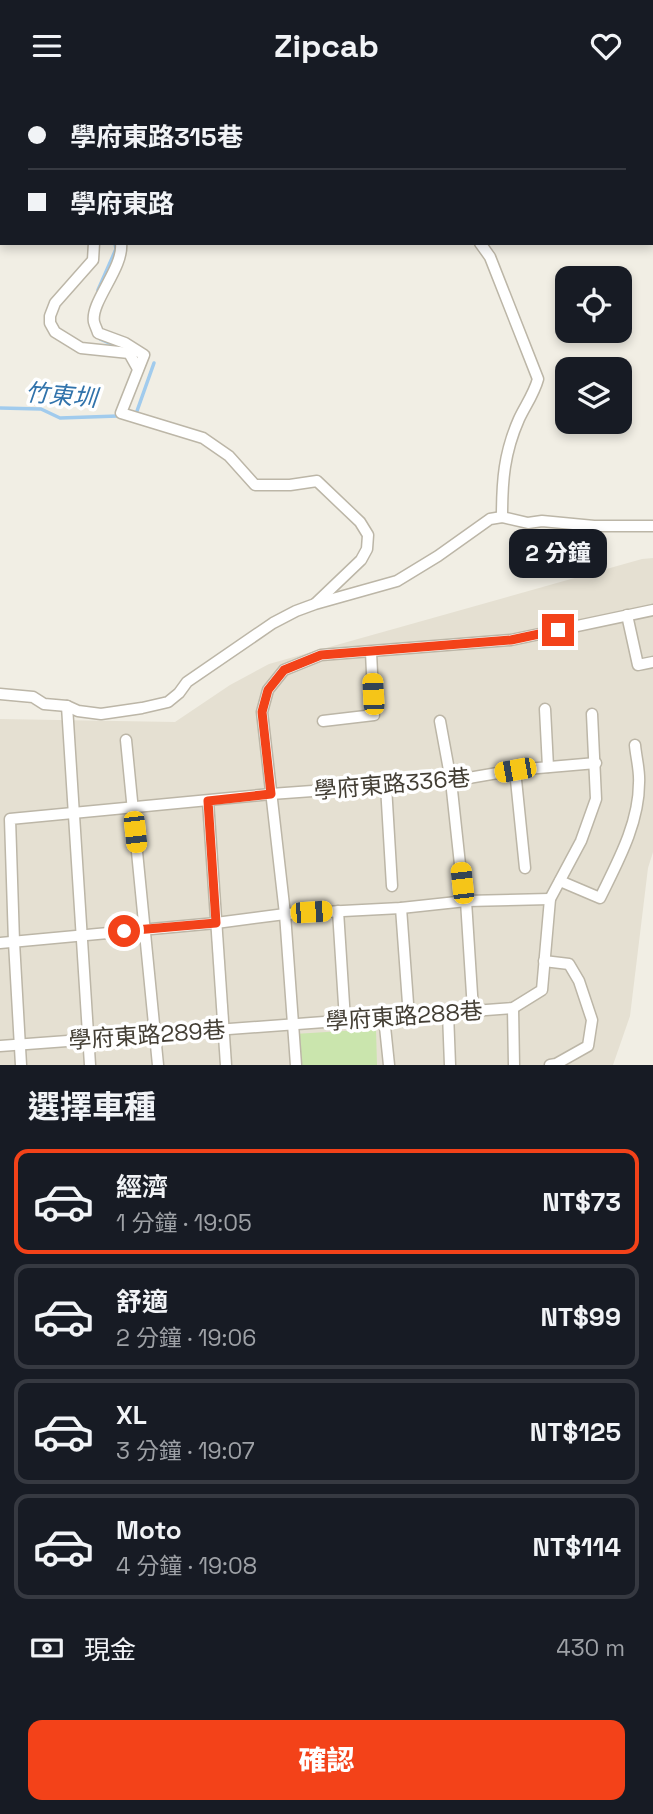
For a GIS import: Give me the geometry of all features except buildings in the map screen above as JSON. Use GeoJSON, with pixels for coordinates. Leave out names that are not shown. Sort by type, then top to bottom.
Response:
{"type":"FeatureCollection","features":[{"type":"Feature","properties":{"kind":"street"},"geometry":{"type":"LineString","coordinates":[[94,245],[93,260],[55,303],[50,323],[55,332],[81,348],[129,353],[138,369]]}},
{"type":"Feature","properties":{"kind":"street"},"geometry":{"type":"LineString","coordinates":[[121,245],[115,269],[98,302],[93,320],[99,333],[125,343],[144,355],[121,413],[203,438],[229,456],[255,485],[290,485],[317,481],[360,522],[368,535],[367,549],[361,561],[315,604]]}},
{"type":"Feature","properties":{"kind":"street"},"geometry":{"type":"LineString","coordinates":[[481,245],[490,257],[538,379],[508,451],[502,476],[502,517]]}},
{"type":"Feature","properties":{"kind":"street"},"geometry":{"type":"LineString","coordinates":[[0,694],[33,697],[44,703],[101,714],[168,702],[187,682],[273,623],[315,604],[397,581],[438,557],[490,519],[502,517],[528,523],[541,521],[594,526],[653,526]]}},
{"type":"Feature","properties":{"kind":"street"},"geometry":{"type":"LineString","coordinates":[[296,1065],[285,914],[262,712],[268,690],[284,670],[321,655],[511,640],[653,610]]}},
{"type":"Feature","properties":{"kind":"street"},"geometry":{"type":"LineString","coordinates":[[627,615],[638,665],[653,663]]}},
{"type":"Feature","properties":{"kind":"street"},"geometry":{"type":"LineString","coordinates":[[323,721],[374,715],[371,652]]}},
{"type":"Feature","properties":{"kind":"street"},"geometry":{"type":"LineString","coordinates":[[67,706],[90,1065]]}},
{"type":"Feature","properties":{"kind":"street"},"geometry":{"type":"LineString","coordinates":[[545,709],[548,767]]}},
{"type":"Feature","properties":{"kind":"street"},"geometry":{"type":"LineString","coordinates":[[514,1065],[513,1008],[542,991],[551,898],[582,841],[596,799],[592,714]]}},
{"type":"Feature","properties":{"kind":"street"},"geometry":{"type":"LineString","coordinates":[[440,721],[451,781],[462,883]]}},
{"type":"Feature","properties":{"kind":"street"},"geometry":{"type":"LineString","coordinates":[[126,740],[158,1065]]}},
{"type":"Feature","properties":{"kind":"street"},"geometry":{"type":"LineString","coordinates":[[560,881],[600,898],[634,817],[639,784],[635,745]]}},
{"type":"Feature","properties":{"kind":"street","name":"學府東路336巷"},"geometry":{"type":"LineString","coordinates":[[14,942],[10,819],[271,794],[451,781],[515,770],[596,763]]}},
{"type":"Feature","properties":{"kind":"street"},"geometry":{"type":"LineString","coordinates":[[515,770],[525,868]]}},
{"type":"Feature","properties":{"kind":"street"},"geometry":{"type":"LineString","coordinates":[[386,786],[392,885]]}},
{"type":"Feature","properties":{"kind":"street"},"geometry":{"type":"LineString","coordinates":[[208,801],[226,1065]]}},
{"type":"Feature","properties":{"kind":"street"},"geometry":{"type":"LineString","coordinates":[[0,943],[285,914],[401,908],[466,901],[551,898]]}},
{"type":"Feature","properties":{"kind":"street"},"geometry":{"type":"LineString","coordinates":[[466,901],[473,1010]]}},
{"type":"Feature","properties":{"kind":"street"},"geometry":{"type":"LineString","coordinates":[[401,908],[409,1017]]}},
{"type":"Feature","properties":{"kind":"street"},"geometry":{"type":"LineString","coordinates":[[338,911],[345,1020]]}},
{"type":"Feature","properties":{"kind":"street"},"geometry":{"type":"LineString","coordinates":[[14,942],[21,1065]]}},
{"type":"Feature","properties":{"kind":"street"},"geometry":{"type":"LineString","coordinates":[[544,961],[569,964],[579,981],[592,1020],[588,1046],[550,1065]]}},
{"type":"Feature","properties":{"kind":"street","name":"學府東路288巷"},"geometry":{"type":"LineString","coordinates":[[295,1024],[513,1008]]}},
{"type":"Feature","properties":{"kind":"street"},"geometry":{"type":"LineString","coordinates":[[448,1013],[450,1065]]}},
{"type":"Feature","properties":{"kind":"street"},"geometry":{"type":"LineString","coordinates":[[384,1017],[389,1065]]}},
{"type":"Feature","properties":{"kind":"street","name":"學府東路289巷"},"geometry":{"type":"LineString","coordinates":[[0,1046],[295,1024]]}},
{"type":"Feature","properties":{"kind":"shaded area"},"geometry":{"type":"Polygon","coordinates":[[[653,558],[653,852],[648,868],[630,1016],[613,1065],[0,1065],[0,719],[175,722],[230,685],[269,664],[653,558]]]}},
{"type":"Feature","properties":{"kind":"green space"},"geometry":{"type":"Polygon","coordinates":[[[376,1029],[377,1065],[296,1065],[294,1034],[376,1029]]]}},
{"type":"Feature","properties":{"kind":"waterway","name":"竹東圳"},"geometry":{"type":"LineString","coordinates":[[98,290],[115,245]]}},
{"type":"Feature","properties":{"kind":"waterway","name":"竹東圳"},"geometry":{"type":"LineString","coordinates":[[100,339],[118,347]]}},
{"type":"Feature","properties":{"kind":"waterway","name":"竹東圳"},"geometry":{"type":"LineString","coordinates":[[137,411],[154,363]]}},
{"type":"Feature","properties":{"kind":"waterway","name":"竹東圳"},"geometry":{"type":"LineString","coordinates":[[0,408],[41,409],[60,418],[118,416]]}},
{"type":"Feature","properties":{"kind":"route"},"geometry":{"type":"LineString","coordinates":[[124,931],[216,923],[208,801],[271,794],[262,712],[268,690],[284,670],[321,655],[511,640],[558,630]]}}]}
